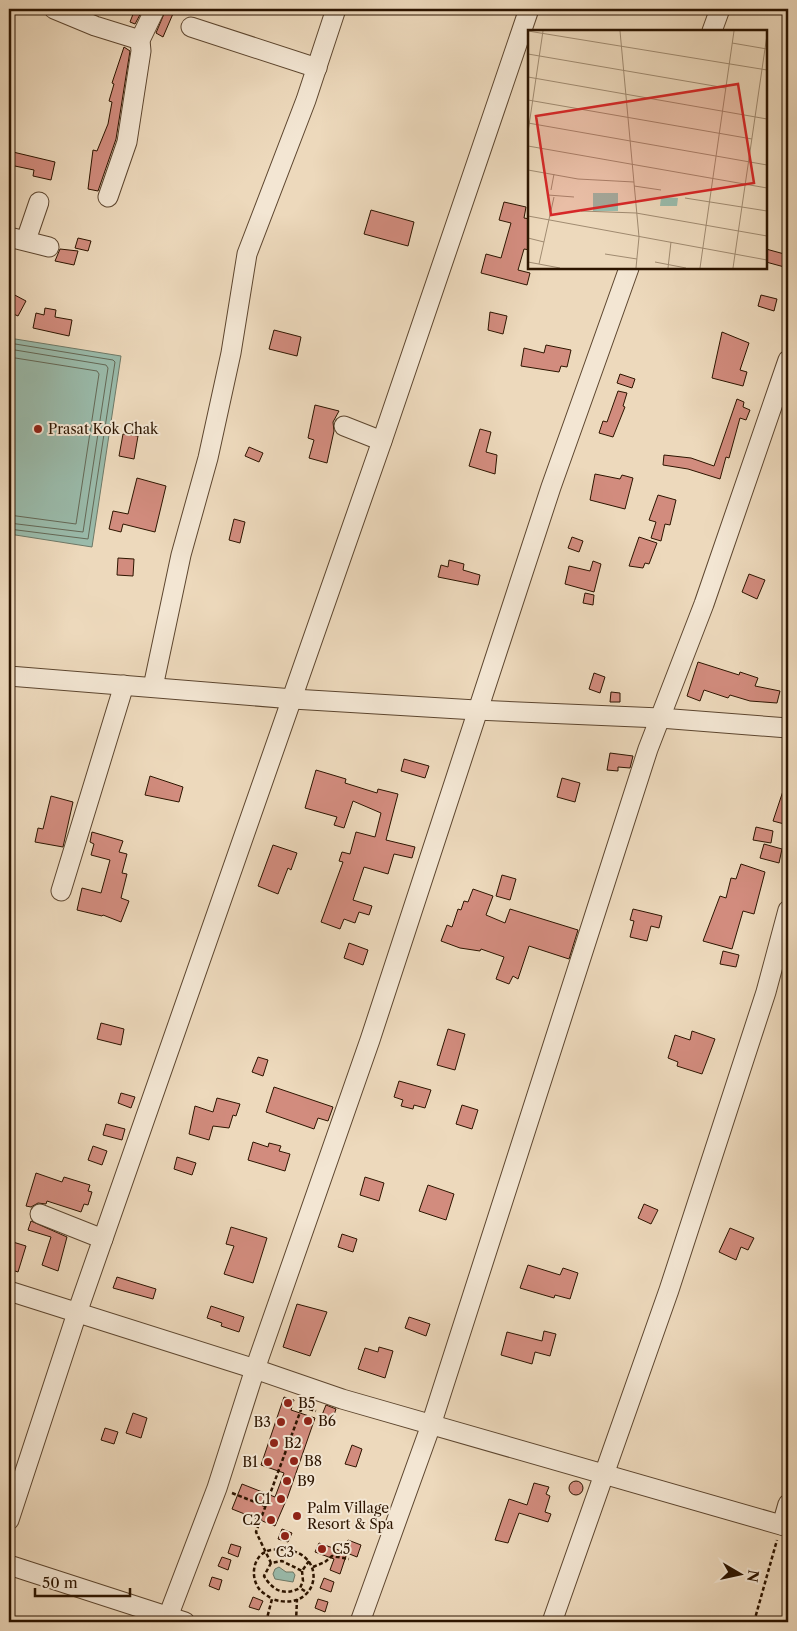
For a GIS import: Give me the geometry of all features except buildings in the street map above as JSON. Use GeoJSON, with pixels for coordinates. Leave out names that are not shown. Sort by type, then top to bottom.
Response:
{"type":"FeatureCollection","features":[{"type":"Feature","properties":{"kind":"street"},"geometry":{"type":"LineString","coordinates":[[54,9],[95,26],[140,40]]}},
{"type":"Feature","properties":{"kind":"street"},"geometry":{"type":"LineString","coordinates":[[108,197],[127,142],[141,51],[140,40],[155,9]]}},
{"type":"Feature","properties":{"kind":"street"},"geometry":{"type":"LineString","coordinates":[[153,687],[181,555],[208,458],[231,353],[247,254],[317,68],[336,9]]}},
{"type":"Feature","properties":{"kind":"street"},"geometry":{"type":"LineString","coordinates":[[9,1520],[77,1313],[382,441],[529,9]]}},
{"type":"Feature","properties":{"kind":"street"},"geometry":{"type":"LineString","coordinates":[[712,30],[720,9]]}},
{"type":"Feature","properties":{"kind":"street"},"geometry":{"type":"LineString","coordinates":[[191,27],[317,68]]}},
{"type":"Feature","properties":{"kind":"street"},"geometry":{"type":"LineString","coordinates":[[39,202],[18,238],[49,247]]}},
{"type":"Feature","properties":{"kind":"street"},"geometry":{"type":"LineString","coordinates":[[9,1565],[173,1620],[255,1369],[370,1040],[476,710],[551,487],[629,269]]}},
{"type":"Feature","properties":{"kind":"street"},"geometry":{"type":"LineString","coordinates":[[360,1622],[431,1425],[660,718],[704,604],[788,360]]}},
{"type":"Feature","properties":{"kind":"street"},"geometry":{"type":"LineString","coordinates":[[344,426],[382,441]]}},
{"type":"Feature","properties":{"kind":"street"},"geometry":{"type":"LineString","coordinates":[[9,676],[292,699],[660,718],[788,728]]}},
{"type":"Feature","properties":{"kind":"street"},"geometry":{"type":"LineString","coordinates":[[61,890],[124,685]]}},
{"type":"Feature","properties":{"kind":"street"},"geometry":{"type":"LineString","coordinates":[[552,1622],[676,1271],[766,992],[788,910]]}},
{"type":"Feature","properties":{"kind":"street"},"geometry":{"type":"LineString","coordinates":[[40,1214],[103,1238]]}},
{"type":"Feature","properties":{"kind":"street"},"geometry":{"type":"LineString","coordinates":[[9,1291],[255,1369],[342,1399],[604,1472],[785,1526],[788,1504]]}},
{"type":"Feature","properties":{"kind":"path"},"geometry":{"type":"LineString","coordinates":[[271,1562],[256,1532],[302,1407],[316,1411]]}},
{"type":"Feature","properties":{"kind":"path"},"geometry":{"type":"LineString","coordinates":[[216,1488],[265,1506]]}},
{"type":"Feature","properties":{"kind":"path"},"geometry":{"type":"LineString","coordinates":[[754,1622],[785,1526]]}},
{"type":"Feature","properties":{"kind":"path"},"geometry":{"type":"LineString","coordinates":[[281,1549],[299,1552],[310,1561],[315,1580],[308,1593],[297,1600],[284,1603],[272,1599],[259,1589],[252,1574],[256,1561],[266,1551],[281,1549]]}},
{"type":"Feature","properties":{"kind":"path"},"geometry":{"type":"LineString","coordinates":[[313,1567],[325,1562],[332,1556],[349,1559]]}},
{"type":"Feature","properties":{"kind":"path"},"geometry":{"type":"LineString","coordinates":[[271,1562],[282,1561],[302,1571]]}},
{"type":"Feature","properties":{"kind":"path"},"geometry":{"type":"LineString","coordinates":[[271,1562],[264,1576],[270,1586],[280,1592],[291,1593],[300,1588],[302,1571],[310,1561]]}},
{"type":"Feature","properties":{"kind":"path"},"geometry":{"type":"LineString","coordinates":[[300,1588],[308,1593]]}},
{"type":"Feature","properties":{"kind":"path"},"geometry":{"type":"LineString","coordinates":[[266,1622],[272,1599]]}},
{"type":"Feature","properties":{"kind":"path"},"geometry":{"type":"LineString","coordinates":[[296,1622],[297,1600]]}},
{"type":"Feature","properties":{"kind":"water"},"geometry":{"type":"Polygon","coordinates":[[[9,338],[121,356],[92,547],[9,534],[9,338]]]}},
{"type":"Feature","properties":{"kind":"water"},"geometry":{"type":"Polygon","coordinates":[[[279,1567],[286,1572],[293,1572],[295,1575],[293,1582],[275,1579],[273,1574],[275,1569],[279,1567]]]}},
{"type":"Feature","properties":{"kind":"place","name":"Prasat Kok Chak"},"geometry":{"type":"Point","coordinates":[38,429]}},
{"type":"Feature","properties":{"kind":"place","name":"B5"},"geometry":{"type":"Point","coordinates":[288,1403]}},
{"type":"Feature","properties":{"kind":"place","name":"B6"},"geometry":{"type":"Point","coordinates":[308,1421]}},
{"type":"Feature","properties":{"kind":"place","name":"B3"},"geometry":{"type":"Point","coordinates":[281,1422]}},
{"type":"Feature","properties":{"kind":"place","name":"B2"},"geometry":{"type":"Point","coordinates":[274,1443]}},
{"type":"Feature","properties":{"kind":"place","name":"B8"},"geometry":{"type":"Point","coordinates":[294,1461]}},
{"type":"Feature","properties":{"kind":"place","name":"B1"},"geometry":{"type":"Point","coordinates":[268,1462]}},
{"type":"Feature","properties":{"kind":"place","name":"B9"},"geometry":{"type":"Point","coordinates":[287,1481]}},
{"type":"Feature","properties":{"kind":"place","name":"C1"},"geometry":{"type":"Point","coordinates":[281,1499]}},
{"type":"Feature","properties":{"kind":"place","name":"Palm Village Resort & Spa"},"geometry":{"type":"Point","coordinates":[297,1516]}},
{"type":"Feature","properties":{"kind":"place","name":"C2"},"geometry":{"type":"Point","coordinates":[271,1520]}},
{"type":"Feature","properties":{"kind":"place","name":"C3"},"geometry":{"type":"Point","coordinates":[285,1536]}},
{"type":"Feature","properties":{"kind":"place","name":"C5"},"geometry":{"type":"Point","coordinates":[322,1549]}}]}
